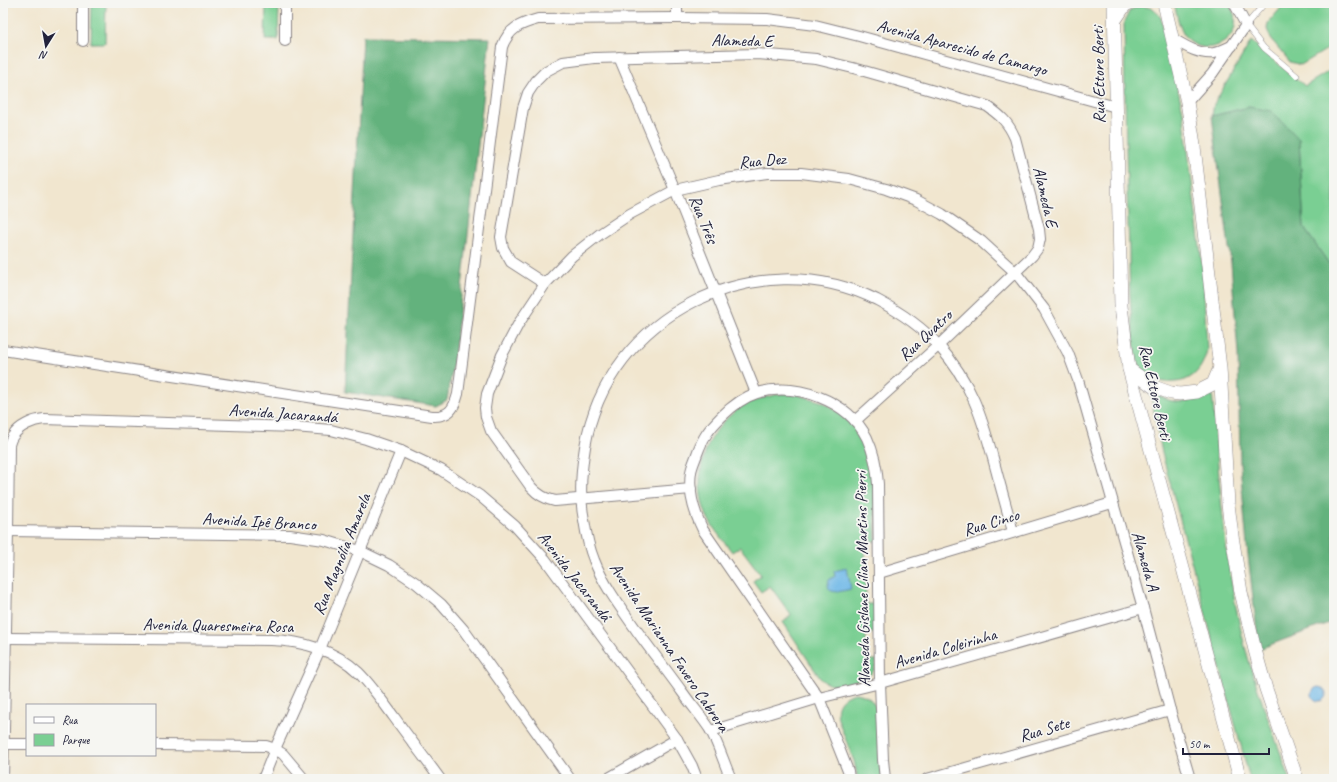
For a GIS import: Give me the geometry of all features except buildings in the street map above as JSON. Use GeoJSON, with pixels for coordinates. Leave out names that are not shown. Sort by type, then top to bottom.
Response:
{"type":"FeatureCollection","features":[{"type":"Feature","properties":{"kind":"street"},"geometry":{"type":"LineString","coordinates":[[83,3],[83,41]]}},
{"type":"Feature","properties":{"kind":"street"},"geometry":{"type":"LineString","coordinates":[[285,3],[285,41]]}},
{"type":"Feature","properties":{"kind":"street"},"geometry":{"type":"LineString","coordinates":[[677,3],[677,18]]}},
{"type":"Feature","properties":{"kind":"street","name":"Rua Ettore Berti"},"geometry":{"type":"LineString","coordinates":[[1114,3],[1121,306],[1129,369],[1240,779]]}},
{"type":"Feature","properties":{"kind":"street"},"geometry":{"type":"LineString","coordinates":[[1115,20],[1125,5],[1130,3]]}},
{"type":"Feature","properties":{"kind":"street"},"geometry":{"type":"LineString","coordinates":[[1187,102],[1212,74],[1246,26],[1234,3]]}},
{"type":"Feature","properties":{"kind":"street"},"geometry":{"type":"LineString","coordinates":[[1163,4],[1187,102],[1195,154],[1220,368],[1228,504],[1232,536],[1242,592],[1255,650],[1266,689],[1297,779]]}},
{"type":"Feature","properties":{"kind":"street","name":"Avenida Aparecido de Camargo"},"geometry":{"type":"LineString","coordinates":[[3,350],[432,416],[444,415],[455,405],[458,394],[502,47],[504,40],[513,29],[538,19],[767,19],[815,25],[1116,107]]}},
{"type":"Feature","properties":{"kind":"street"},"geometry":{"type":"LineString","coordinates":[[1172,39],[1187,48],[1203,53],[1215,53],[1232,46]]}},
{"type":"Feature","properties":{"kind":"street","name":"Alameda E"},"geometry":{"type":"LineString","coordinates":[[545,284],[511,262],[503,248],[501,237],[523,108],[528,93],[536,81],[546,71],[563,62],[594,58],[619,57],[758,54],[816,59],[857,69],[987,106],[1004,118],[1013,133],[1039,229],[1040,239],[1038,248],[1016,273]]}},
{"type":"Feature","properties":{"kind":"street","name":"Rua Três"},"geometry":{"type":"LineString","coordinates":[[619,57],[675,190],[756,393]]}},
{"type":"Feature","properties":{"kind":"street","name":"Rua Dez"},"geometry":{"type":"LineString","coordinates":[[691,489],[555,501],[546,499],[537,494],[531,487],[491,432],[486,417],[485,408],[487,394],[502,355],[545,284],[572,256],[600,234],[630,214],[675,190],[719,180],[767,173],[801,173],[849,180],[886,189],[916,200],[942,214],[981,241],[1016,273],[1044,308],[1068,353]]}},
{"type":"Feature","properties":{"kind":"street","name":"Rua Quatro"},"geometry":{"type":"LineString","coordinates":[[855,421],[1016,273]]}},
{"type":"Feature","properties":{"kind":"street","name":"Avenida Marianna Favero Cabrera"},"geometry":{"type":"LineString","coordinates":[[731,779],[711,731],[621,609],[605,584],[592,558],[583,518],[582,466],[587,433],[598,402],[614,373],[634,346],[658,324],[685,305],[716,292],[745,283],[775,279],[805,280],[835,285],[864,294],[891,307],[916,325],[939,345],[957,369],[975,401],[983,422],[1013,532]]}},
{"type":"Feature","properties":{"kind":"street","name":"Alameda A"},"geometry":{"type":"LineString","coordinates":[[1068,353],[1078,380],[1190,779]]}},
{"type":"Feature","properties":{"kind":"street"},"geometry":{"type":"LineString","coordinates":[[1129,369],[1154,387],[1171,393],[1180,394],[1198,392],[1213,384],[1220,368]]}},
{"type":"Feature","properties":{"kind":"street","name":"Alameda Gislane Lílian Martins Pierri"},"geometry":{"type":"LineString","coordinates":[[849,779],[848,771],[819,698],[703,530],[696,516],[692,500],[691,471],[702,440],[712,426],[726,411],[756,393],[782,390],[802,391],[841,408],[855,421],[866,436],[873,452],[877,468],[880,683],[885,779]]}},
{"type":"Feature","properties":{"kind":"street","name":"Avenida Jacarandá"},"geometry":{"type":"LineString","coordinates":[[8,531],[9,445],[13,435],[23,426],[37,419],[294,426],[330,430],[366,439],[401,451],[441,470],[480,496],[515,526],[545,559],[677,739],[692,766],[697,779]]}},
{"type":"Feature","properties":{"kind":"street","name":"Rua Magnólia Amarela"},"geometry":{"type":"LineString","coordinates":[[263,779],[320,649],[401,451]]}},
{"type":"Feature","properties":{"kind":"street","name":"Rua Cinco"},"geometry":{"type":"LineString","coordinates":[[879,573],[1112,503]]}},
{"type":"Feature","properties":{"kind":"street"},"geometry":{"type":"LineString","coordinates":[[3,779],[8,531]]}},
{"type":"Feature","properties":{"kind":"street","name":"Avenida Ipê Branco"},"geometry":{"type":"LineString","coordinates":[[8,531],[290,535],[324,540],[360,551],[394,568],[416,583],[441,604],[463,629],[570,779]]}},
{"type":"Feature","properties":{"kind":"street","name":"Avenida Coleirinha"},"geometry":{"type":"LineString","coordinates":[[711,731],[819,698],[880,683],[1143,608]]}},
{"type":"Feature","properties":{"kind":"street","name":"Avenida Quaresmeira Rosa"},"geometry":{"type":"LineString","coordinates":[[6,638],[288,640],[320,649],[345,662],[371,687],[440,779]]}},
{"type":"Feature","properties":{"kind":"street","name":"Rua Sete"},"geometry":{"type":"LineString","coordinates":[[927,779],[1170,710]]}},
{"type":"Feature","properties":{"kind":"street"},"geometry":{"type":"LineString","coordinates":[[607,779],[677,739]]}},
{"type":"Feature","properties":{"kind":"street"},"geometry":{"type":"LineString","coordinates":[[4,744],[26,744]]}},
{"type":"Feature","properties":{"kind":"street"},"geometry":{"type":"LineString","coordinates":[[156,745],[256,746],[275,749],[283,754],[304,779]]}},
{"type":"Feature","properties":{"kind":"lane"},"geometry":{"type":"LineString","coordinates":[[1265,3],[1246,26],[1264,48],[1297,76]]}},
{"type":"Feature","properties":{"kind":"green space"},"geometry":{"type":"Polygon","coordinates":[[[92,3],[106,3],[105,43],[91,43],[92,3]]]}},
{"type":"Feature","properties":{"kind":"green space"},"geometry":{"type":"Polygon","coordinates":[[[266,3],[279,3],[278,40],[265,40],[266,3]]]}},
{"type":"Feature","properties":{"kind":"green space"},"geometry":{"type":"Polygon","coordinates":[[[1174,3],[1228,3],[1234,14],[1235,23],[1233,32],[1228,39],[1221,44],[1212,47],[1203,47],[1194,44],[1186,38],[1182,30],[1178,21],[1174,3]]]}},
{"type":"Feature","properties":{"kind":"green space"},"geometry":{"type":"Polygon","coordinates":[[[1285,3],[1334,3],[1334,45],[1301,65],[1290,62],[1271,39],[1267,29],[1268,23],[1285,3]]]}},
{"type":"Feature","properties":{"kind":"green space"},"geometry":{"type":"Polygon","coordinates":[[[1141,6],[1153,9],[1161,18],[1183,111],[1203,271],[1206,355],[1200,368],[1194,375],[1185,380],[1173,382],[1155,379],[1145,373],[1141,368],[1136,355],[1131,313],[1126,165],[1124,22],[1130,10],[1141,6]]]}},
{"type":"Feature","properties":{"kind":"green space"},"geometry":{"type":"Polygon","coordinates":[[[363,36],[490,38],[454,359],[447,400],[436,406],[345,392],[363,36]]]}},
{"type":"Feature","properties":{"kind":"green space"},"geometry":{"type":"Polygon","coordinates":[[[1251,41],[1305,86],[1334,68],[1334,271],[1304,228],[1299,139],[1249,107],[1212,116],[1214,104],[1251,41]]]}},
{"type":"Feature","properties":{"kind":"green space"},"geometry":{"type":"Polygon","coordinates":[[[1249,107],[1272,111],[1299,139],[1304,228],[1334,271],[1334,621],[1259,649],[1247,547],[1240,464],[1238,353],[1231,263],[1212,116],[1249,107]]]}},
{"type":"Feature","properties":{"kind":"green space"},"geometry":{"type":"Polygon","coordinates":[[[1150,390],[1160,396],[1176,402],[1195,400],[1212,391],[1222,513],[1230,575],[1242,635],[1264,708],[1290,779],[1250,779],[1162,453],[1150,390]]]}},
{"type":"Feature","properties":{"kind":"green space"},"geometry":{"type":"Polygon","coordinates":[[[780,394],[795,394],[823,402],[848,418],[865,442],[874,470],[876,541],[865,541],[866,604],[876,604],[877,633],[866,633],[866,660],[877,660],[873,672],[861,679],[843,684],[830,684],[820,678],[783,622],[791,615],[770,586],[761,592],[753,581],[761,575],[740,547],[732,552],[721,538],[708,519],[701,498],[700,481],[706,449],[723,422],[750,402],[780,394]]]}},
{"type":"Feature","properties":{"kind":"green space"},"geometry":{"type":"Polygon","coordinates":[[[856,693],[869,698],[876,708],[882,779],[858,779],[854,761],[839,722],[837,711],[842,699],[850,694],[856,693]]]}},
{"type":"Feature","properties":{"kind":"water"},"geometry":{"type":"Polygon","coordinates":[[[847,568],[851,589],[839,592],[831,591],[828,585],[829,580],[835,576],[834,571],[847,568]]]}},
{"type":"Feature","properties":{"kind":"water"},"geometry":{"type":"Polygon","coordinates":[[[1319,687],[1324,689],[1326,694],[1324,699],[1319,701],[1314,699],[1312,694],[1314,689],[1319,687]]]}}]}
